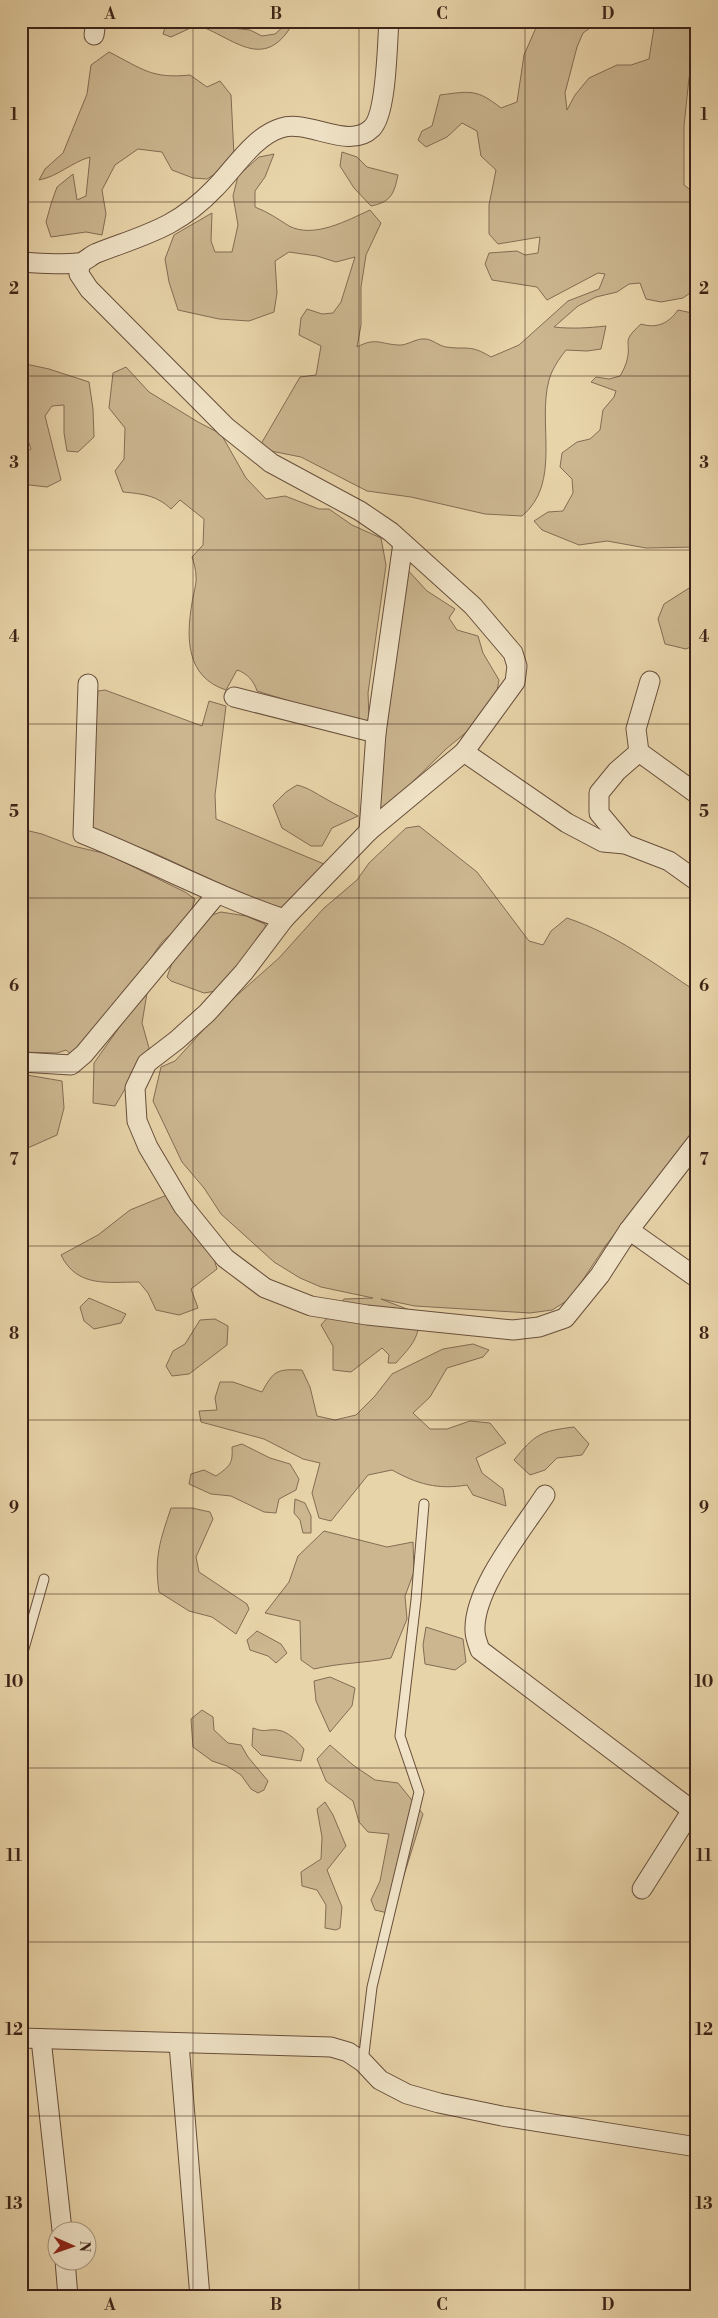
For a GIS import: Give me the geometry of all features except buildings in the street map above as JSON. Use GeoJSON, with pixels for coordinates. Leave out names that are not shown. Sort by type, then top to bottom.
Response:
{"type":"FeatureCollection","features":[{"type":"Feature","properties":{"kind":"street"},"geometry":{"type":"LineString","coordinates":[[21,262],[80,263],[91,255],[141,238],[177,221],[212,192],[252,147],[268,134],[281,128],[295,126],[353,137],[364,135],[374,126],[382,101],[389,21]]}},
{"type":"Feature","properties":{"kind":"street"},"geometry":{"type":"LineString","coordinates":[[80,263],[79,274],[89,289],[226,427],[271,463],[360,511],[403,543],[473,606],[513,653],[517,666],[515,682],[464,752],[369,831],[284,919],[244,972],[207,1013],[177,1040],[147,1063],[135,1088],[137,1121],[148,1147],[183,1206],[225,1258],[265,1288],[311,1306],[368,1315],[513,1330],[539,1328],[565,1318],[600,1275],[629,1230],[697,1142]]}},
{"type":"Feature","properties":{"kind":"street"},"geometry":{"type":"LineString","coordinates":[[369,831],[376,733],[403,543]]}},
{"type":"Feature","properties":{"kind":"street"},"geometry":{"type":"LineString","coordinates":[[650,680],[636,729],[639,752],[697,794]]}},
{"type":"Feature","properties":{"kind":"street"},"geometry":{"type":"LineString","coordinates":[[88,684],[83,834],[159,866],[217,894],[284,919]]}},
{"type":"Feature","properties":{"kind":"street"},"geometry":{"type":"LineString","coordinates":[[234,697],[376,733]]}},
{"type":"Feature","properties":{"kind":"street"},"geometry":{"type":"LineString","coordinates":[[464,752],[567,823],[603,842],[625,844],[669,861],[697,881]]}},
{"type":"Feature","properties":{"kind":"street"},"geometry":{"type":"LineString","coordinates":[[625,844],[599,813],[599,793],[617,771],[639,752]]}},
{"type":"Feature","properties":{"kind":"street"},"geometry":{"type":"LineString","coordinates":[[21,1062],[71,1065],[84,1054],[217,894]]}},
{"type":"Feature","properties":{"kind":"street"},"geometry":{"type":"LineString","coordinates":[[629,1230],[697,1278]]}},
{"type":"Feature","properties":{"kind":"street"},"geometry":{"type":"LineString","coordinates":[[546,1496],[492,1574],[476,1618],[475,1632],[480,1650],[695,1809],[642,1889]]}},
{"type":"Feature","properties":{"kind":"street"},"geometry":{"type":"LineString","coordinates":[[21,2038],[179,2044],[286,2044],[331,2047],[348,2052],[363,2062],[380,2080],[407,2094],[439,2103],[502,2116],[697,2147]]}},
{"type":"Feature","properties":{"kind":"street"},"geometry":{"type":"LineString","coordinates":[[41,2039],[61,2220]]}},
{"type":"Feature","properties":{"kind":"street"},"geometry":{"type":"LineString","coordinates":[[179,2044],[200,2297]]}},
{"type":"Feature","properties":{"kind":"street"},"geometry":{"type":"LineString","coordinates":[[66,2270],[68,2297]]}},
{"type":"Feature","properties":{"kind":"lane"},"geometry":{"type":"LineString","coordinates":[[363,2062],[372,1987],[419,1792],[400,1736],[416,1600],[424,1504]]}},
{"type":"Feature","properties":{"kind":"lane"},"geometry":{"type":"LineString","coordinates":[[21,1659],[44,1579]]}},
{"type":"Feature","properties":{"kind":"shaded area"},"geometry":{"type":"Polygon","coordinates":[[[167,21],[230,21],[232,28],[250,30],[262,36],[275,34],[285,25],[292,25],[281,39],[270,47],[259,49],[247,48],[197,25],[171,37],[163,34],[167,21]]]}},
{"type":"Feature","properties":{"kind":"shaded area"},"geometry":{"type":"Polygon","coordinates":[[[539,21],[600,21],[583,33],[577,47],[565,93],[567,110],[575,95],[589,78],[617,65],[631,65],[649,59],[655,21],[692,21],[690,41],[694,58],[689,78],[684,126],[684,185],[697,195],[697,288],[683,298],[661,302],[646,299],[640,283],[629,284],[617,292],[596,297],[578,306],[554,327],[606,326],[601,349],[587,351],[566,350],[552,372],[546,397],[545,470],[541,487],[534,502],[522,516],[485,514],[411,497],[367,491],[301,457],[271,451],[261,444],[300,377],[316,375],[321,346],[299,335],[301,318],[307,309],[322,314],[333,313],[341,302],[355,257],[336,262],[317,256],[289,252],[275,261],[277,293],[274,312],[249,321],[219,319],[178,310],[169,282],[165,259],[174,235],[212,213],[211,241],[215,252],[232,252],[238,225],[233,196],[238,176],[259,157],[274,154],[265,177],[255,191],[255,207],[269,213],[289,226],[299,229],[309,230],[331,227],[370,210],[381,223],[366,255],[361,287],[361,325],[357,347],[369,342],[401,345],[425,339],[446,347],[478,350],[491,357],[519,345],[568,301],[599,289],[605,274],[598,273],[547,300],[537,287],[492,280],[485,264],[489,253],[517,251],[525,255],[538,253],[540,237],[498,244],[489,234],[489,205],[496,170],[481,156],[477,131],[462,123],[447,137],[426,147],[418,140],[422,131],[432,126],[440,95],[467,92],[479,94],[501,108],[517,102],[524,55],[539,21]]]}},
{"type":"Feature","properties":{"kind":"shaded area"},"geometry":{"type":"Polygon","coordinates":[[[109,52],[139,68],[156,74],[190,75],[207,87],[220,81],[231,95],[234,156],[227,166],[207,179],[193,178],[172,170],[162,152],[138,149],[115,165],[102,190],[106,214],[102,235],[86,232],[51,237],[46,222],[57,187],[73,174],[77,200],[86,196],[90,157],[53,176],[39,180],[45,169],[63,153],[87,94],[91,65],[109,52]]]}},
{"type":"Feature","properties":{"kind":"shaded area"},"geometry":{"type":"Polygon","coordinates":[[[342,152],[357,157],[367,167],[398,175],[391,196],[383,202],[371,206],[354,188],[340,166],[342,152]]]}},
{"type":"Feature","properties":{"kind":"shaded area"},"geometry":{"type":"Polygon","coordinates":[[[678,310],[697,314],[697,547],[646,548],[607,541],[579,545],[542,530],[534,521],[548,512],[563,511],[573,493],[572,479],[560,467],[562,453],[577,442],[590,439],[600,430],[603,410],[614,397],[616,391],[591,382],[596,377],[609,379],[620,376],[627,360],[629,338],[635,330],[641,324],[652,326],[662,324],[678,310]]]}},
{"type":"Feature","properties":{"kind":"shaded area"},"geometry":{"type":"Polygon","coordinates":[[[21,363],[49,369],[89,382],[93,409],[94,437],[78,452],[67,451],[64,433],[64,405],[52,406],[45,416],[61,480],[47,487],[21,484],[21,455],[31,449],[24,429],[21,428],[21,363]]]}},
{"type":"Feature","properties":{"kind":"shaded area"},"geometry":{"type":"Polygon","coordinates":[[[126,367],[149,392],[221,434],[246,478],[266,499],[285,496],[319,509],[329,509],[352,525],[381,538],[386,565],[368,693],[369,718],[364,724],[257,691],[250,678],[237,670],[226,690],[213,684],[203,676],[196,666],[192,655],[189,630],[196,579],[192,557],[203,545],[204,519],[180,500],[171,509],[149,496],[123,492],[115,471],[124,459],[125,428],[109,408],[113,373],[126,367]]]}},
{"type":"Feature","properties":{"kind":"shaded area"},"geometry":{"type":"Polygon","coordinates":[[[404,566],[427,591],[455,609],[449,618],[457,630],[478,636],[483,653],[499,680],[497,691],[475,725],[446,749],[388,806],[379,808],[380,770],[404,566]]]}},
{"type":"Feature","properties":{"kind":"shaded area"},"geometry":{"type":"Polygon","coordinates":[[[697,583],[697,644],[686,649],[665,644],[658,619],[664,604],[697,583]]]}},
{"type":"Feature","properties":{"kind":"shaded area"},"geometry":{"type":"Polygon","coordinates":[[[105,690],[202,726],[209,701],[226,706],[215,795],[216,819],[324,864],[324,871],[279,911],[154,853],[89,828],[98,691],[105,690]]]}},
{"type":"Feature","properties":{"kind":"shaded area"},"geometry":{"type":"Polygon","coordinates":[[[297,785],[309,789],[358,816],[332,828],[322,846],[311,846],[282,828],[273,805],[286,792],[297,785]]]}},
{"type":"Feature","properties":{"kind":"shaded area"},"geometry":{"type":"Polygon","coordinates":[[[419,826],[477,872],[529,941],[543,945],[551,931],[567,918],[602,932],[618,941],[697,992],[697,1131],[606,1245],[570,1299],[552,1310],[530,1313],[415,1306],[381,1299],[420,1314],[418,1330],[414,1341],[396,1363],[388,1363],[389,1355],[382,1348],[351,1372],[333,1370],[333,1346],[321,1325],[344,1299],[373,1298],[321,1287],[300,1278],[274,1262],[221,1214],[204,1188],[182,1162],[153,1101],[161,1067],[175,1061],[226,1005],[279,958],[324,908],[357,880],[369,863],[406,828],[419,826]]]}},
{"type":"Feature","properties":{"kind":"shaded area"},"geometry":{"type":"Polygon","coordinates":[[[21,829],[42,834],[73,846],[107,854],[185,892],[195,899],[189,918],[162,942],[141,972],[73,1056],[66,1050],[57,1053],[21,1052],[21,829]]]}},
{"type":"Feature","properties":{"kind":"shaded area"},"geometry":{"type":"Polygon","coordinates":[[[221,912],[246,916],[265,924],[266,933],[216,991],[204,993],[171,981],[167,977],[175,955],[206,917],[221,912]]]}},
{"type":"Feature","properties":{"kind":"shaded area"},"geometry":{"type":"Polygon","coordinates":[[[148,987],[142,1023],[149,1048],[115,1106],[93,1103],[94,1063],[148,987]]]}},
{"type":"Feature","properties":{"kind":"shaded area"},"geometry":{"type":"Polygon","coordinates":[[[21,1074],[62,1081],[64,1108],[57,1135],[21,1151],[21,1074]]]}},
{"type":"Feature","properties":{"kind":"shaded area"},"geometry":{"type":"Polygon","coordinates":[[[167,1195],[214,1259],[217,1269],[191,1289],[198,1308],[179,1315],[156,1310],[148,1293],[139,1282],[94,1281],[76,1273],[68,1266],[61,1255],[98,1235],[130,1210],[167,1195]]]}},
{"type":"Feature","properties":{"kind":"shaded area"},"geometry":{"type":"Polygon","coordinates":[[[89,1298],[126,1314],[121,1323],[94,1329],[84,1321],[80,1307],[89,1298]]]}},
{"type":"Feature","properties":{"kind":"shaded area"},"geometry":{"type":"Polygon","coordinates":[[[215,1319],[228,1326],[227,1345],[189,1374],[172,1376],[166,1366],[173,1351],[185,1344],[200,1320],[215,1319]]]}},
{"type":"Feature","properties":{"kind":"shaded area"},"geometry":{"type":"Polygon","coordinates":[[[473,1344],[489,1350],[483,1357],[447,1368],[430,1397],[413,1413],[430,1429],[447,1429],[470,1421],[490,1423],[506,1443],[476,1458],[482,1473],[503,1489],[506,1506],[473,1495],[467,1485],[447,1487],[428,1485],[392,1470],[368,1475],[331,1521],[319,1518],[312,1493],[320,1463],[303,1459],[264,1439],[201,1422],[199,1411],[217,1410],[215,1398],[220,1382],[233,1382],[262,1392],[273,1375],[287,1370],[302,1370],[310,1387],[317,1416],[335,1420],[356,1415],[375,1396],[392,1374],[443,1349],[473,1344]]]}},
{"type":"Feature","properties":{"kind":"shaded area"},"geometry":{"type":"Polygon","coordinates":[[[574,1427],[589,1444],[582,1455],[557,1458],[545,1470],[530,1475],[514,1460],[528,1444],[540,1435],[554,1430],[574,1427]]]}},
{"type":"Feature","properties":{"kind":"shaded area"},"geometry":{"type":"Polygon","coordinates":[[[242,1444],[270,1458],[290,1464],[299,1479],[296,1490],[279,1499],[276,1513],[264,1512],[231,1496],[211,1494],[189,1484],[191,1474],[204,1470],[216,1476],[221,1473],[230,1464],[232,1447],[242,1444]]]}},
{"type":"Feature","properties":{"kind":"shaded area"},"geometry":{"type":"Polygon","coordinates":[[[295,1499],[305,1503],[311,1516],[311,1533],[303,1533],[300,1520],[294,1513],[295,1499]]]}},
{"type":"Feature","properties":{"kind":"shaded area"},"geometry":{"type":"Polygon","coordinates":[[[171,1508],[192,1508],[210,1512],[213,1519],[196,1557],[199,1572],[247,1604],[249,1609],[236,1634],[212,1617],[189,1611],[159,1592],[157,1569],[159,1549],[171,1508]]]}},
{"type":"Feature","properties":{"kind":"shaded area"},"geometry":{"type":"Polygon","coordinates":[[[324,1531],[387,1547],[413,1542],[414,1572],[405,1596],[407,1619],[391,1658],[314,1669],[301,1660],[300,1621],[265,1613],[289,1582],[298,1556],[324,1531]]]}},
{"type":"Feature","properties":{"kind":"shaded area"},"geometry":{"type":"Polygon","coordinates":[[[426,1627],[463,1639],[466,1662],[455,1670],[425,1664],[423,1645],[426,1627]]]}},
{"type":"Feature","properties":{"kind":"shaded area"},"geometry":{"type":"Polygon","coordinates":[[[257,1631],[281,1644],[287,1653],[276,1663],[268,1656],[250,1650],[247,1640],[257,1631]]]}},
{"type":"Feature","properties":{"kind":"shaded area"},"geometry":{"type":"Polygon","coordinates":[[[330,1677],[355,1688],[352,1706],[330,1732],[316,1701],[314,1681],[330,1677]]]}},
{"type":"Feature","properties":{"kind":"shaded area"},"geometry":{"type":"Polygon","coordinates":[[[202,1710],[213,1717],[214,1730],[228,1743],[241,1745],[248,1757],[268,1781],[264,1790],[258,1793],[251,1789],[241,1775],[227,1766],[212,1761],[193,1747],[191,1719],[202,1710]]]}},
{"type":"Feature","properties":{"kind":"shaded area"},"geometry":{"type":"Polygon","coordinates":[[[253,1728],[263,1731],[277,1730],[289,1734],[304,1749],[301,1761],[261,1755],[252,1746],[253,1728]]]}},
{"type":"Feature","properties":{"kind":"shaded area"},"geometry":{"type":"Polygon","coordinates":[[[330,1745],[353,1765],[375,1780],[398,1783],[423,1814],[392,1914],[375,1910],[371,1900],[380,1881],[389,1834],[368,1832],[359,1822],[353,1801],[326,1781],[317,1759],[330,1745]]]}},
{"type":"Feature","properties":{"kind":"shaded area"},"geometry":{"type":"Polygon","coordinates":[[[325,1802],[333,1815],[346,1846],[327,1870],[342,1907],[340,1928],[336,1930],[325,1928],[326,1905],[317,1890],[302,1886],[301,1872],[321,1859],[322,1837],[317,1809],[325,1802]]]}}]}
